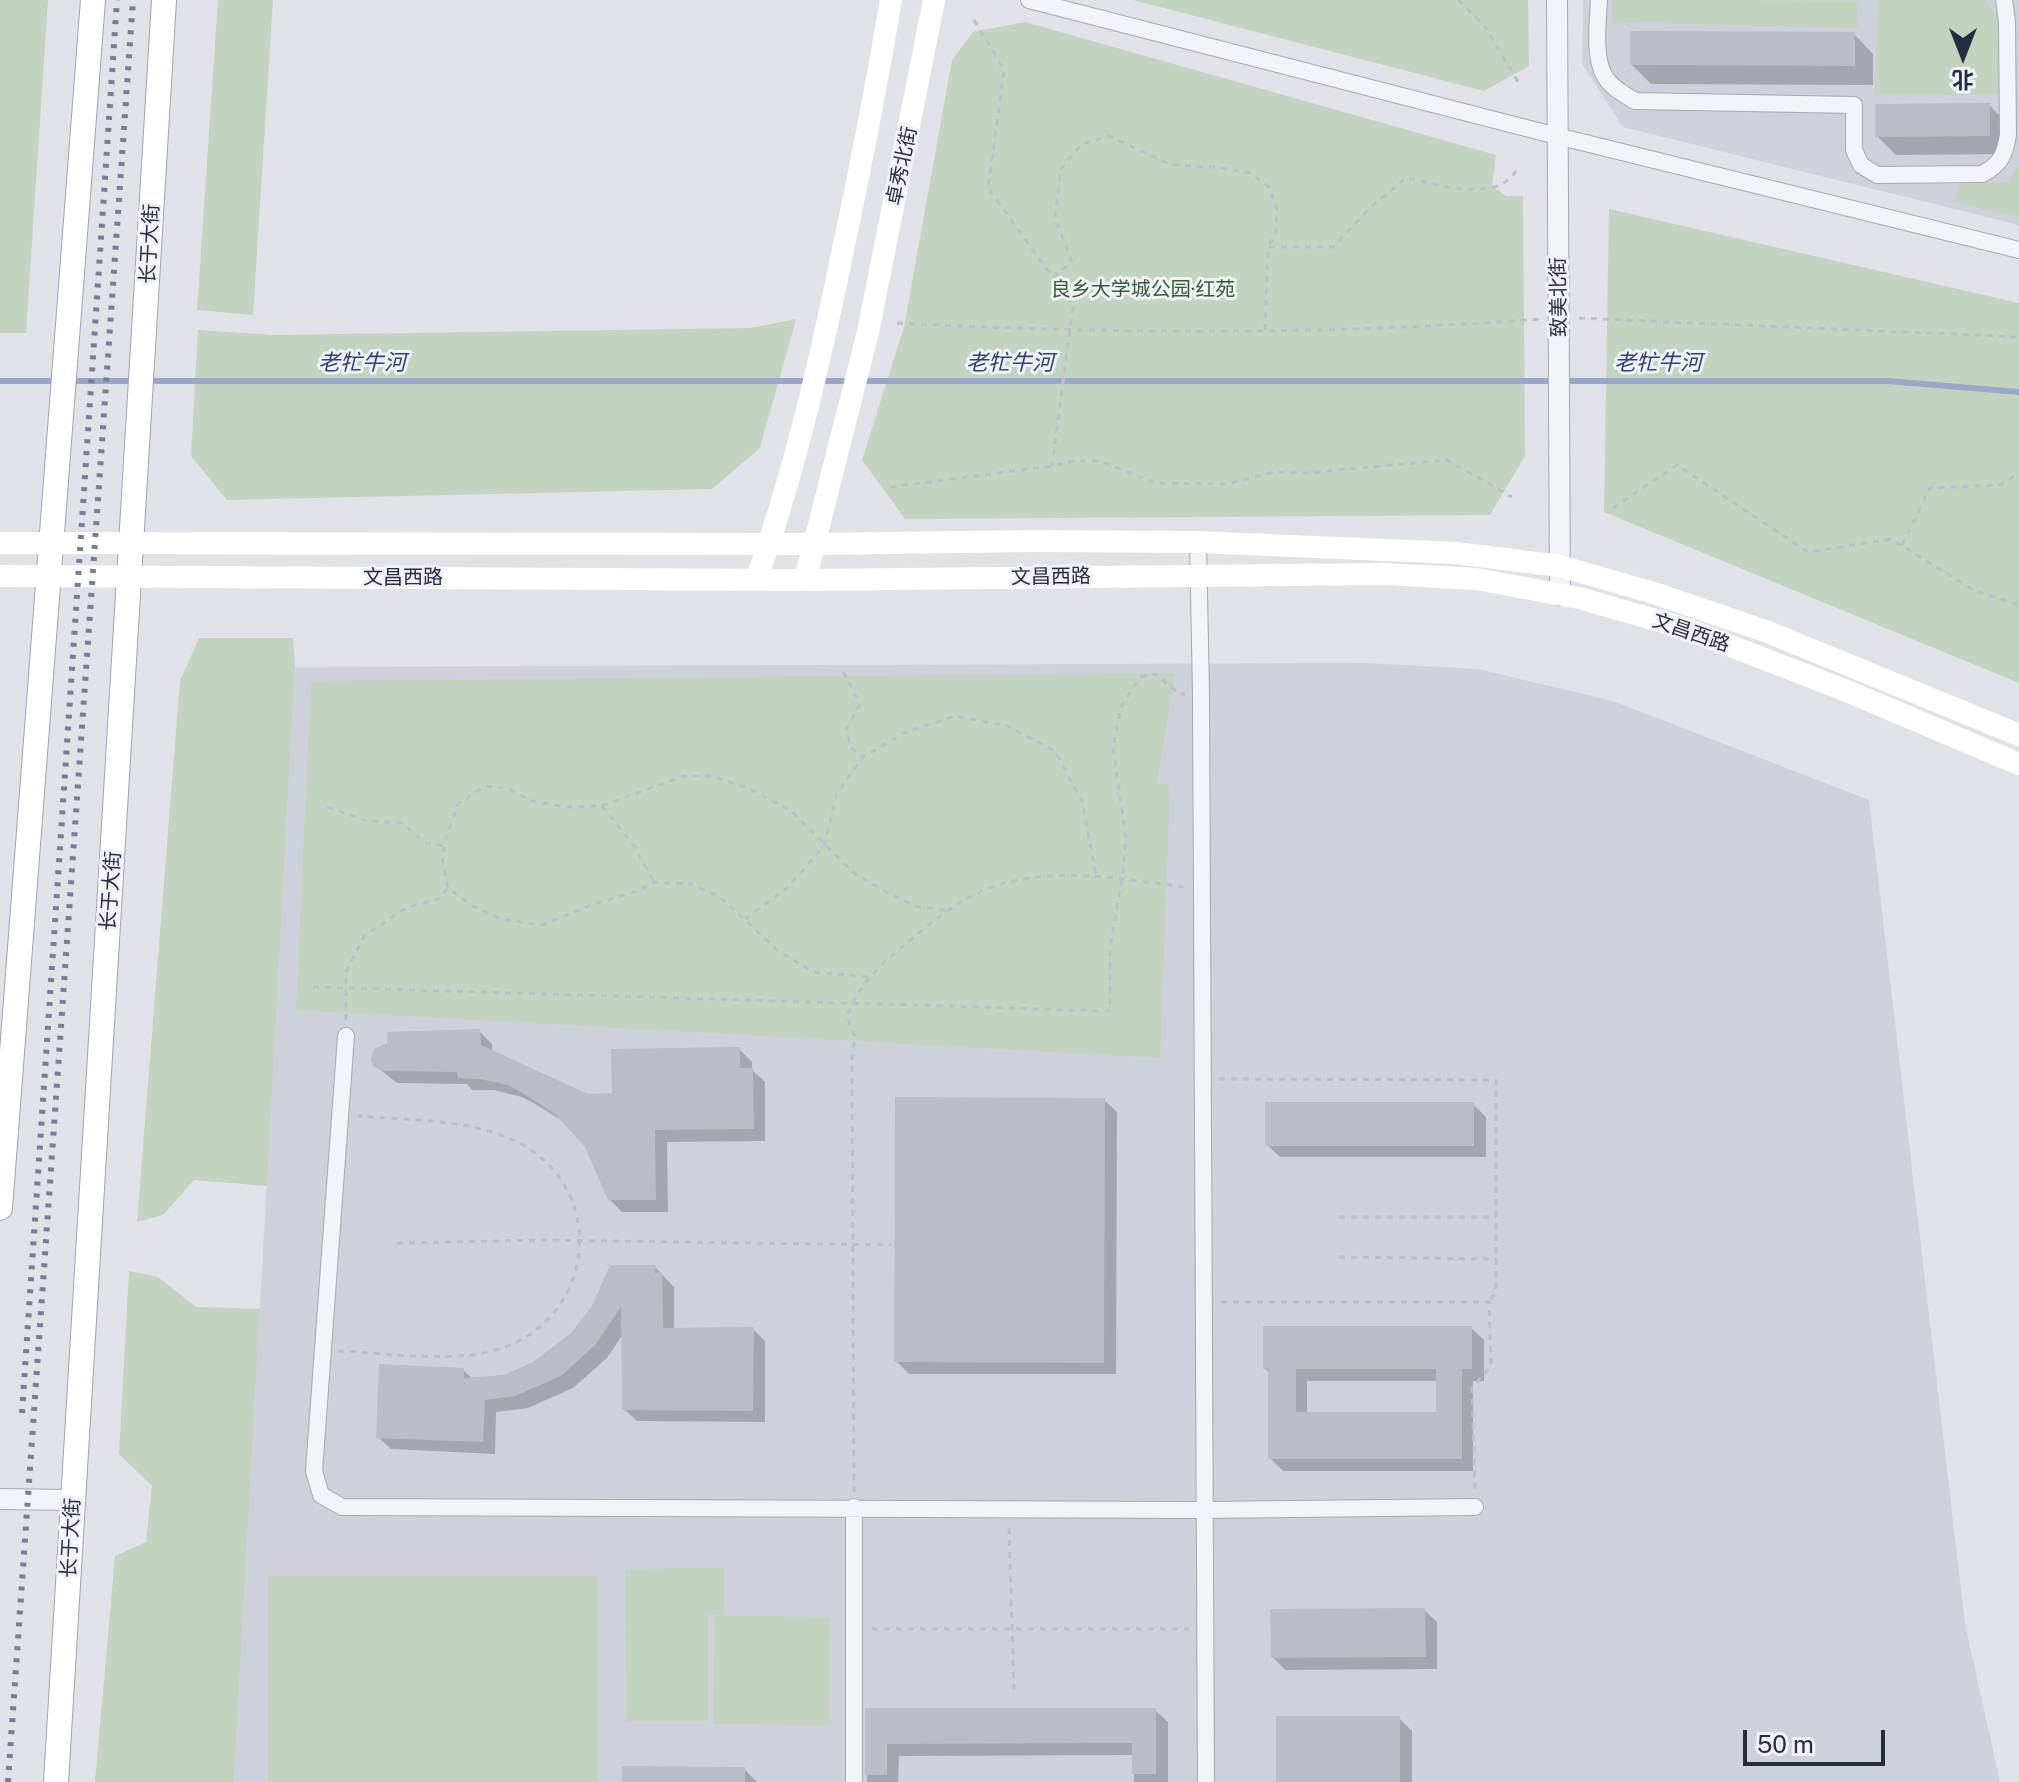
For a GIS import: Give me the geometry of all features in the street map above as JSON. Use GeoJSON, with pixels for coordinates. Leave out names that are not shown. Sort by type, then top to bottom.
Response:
{"type":"FeatureCollection","features":[{"type":"Feature","properties":{"kind":"main road","name":"长于大街"},"geometry":{"type":"LineString","coordinates":[[56,1782],[164,0]]}},
{"type":"Feature","properties":{"kind":"main road","name":"卓秀北街"},"geometry":{"type":"LineString","coordinates":[[757,578],[800,440],[826,332],[873,110],[891,0]]}},
{"type":"Feature","properties":{"kind":"main road","name":"卓秀北街"},"geometry":{"type":"LineString","coordinates":[[805,580],[868,332],[934,0]]}},
{"type":"Feature","properties":{"kind":"main road"},"geometry":{"type":"LineString","coordinates":[[0,1208],[91,6]]}},
{"type":"Feature","properties":{"kind":"main road","name":"文昌西路"},"geometry":{"type":"LineString","coordinates":[[0,543],[813,544],[1034,541],[1198,542],[1402,549],[1560,566],[1657,594],[1768,632],[2019,735]]}},
{"type":"Feature","properties":{"kind":"main road","name":"文昌西路"},"geometry":{"type":"LineString","coordinates":[[0,576],[805,580],[1384,574],[1476,579],[1560,595],[1687,629],[1847,691],[2019,764]]}},
{"type":"Feature","properties":{"kind":"street"},"geometry":{"type":"LineString","coordinates":[[1029,0],[1557,136],[2019,250]]}},
{"type":"Feature","properties":{"kind":"street","name":"致美北街"},"geometry":{"type":"LineString","coordinates":[[1557,0],[1560,595]]}},
{"type":"Feature","properties":{"kind":"street"},"geometry":{"type":"LineString","coordinates":[[1599,0],[1598,40],[1604,75],[1614,87],[1635,101],[1854,105],[1854,150],[1861,165],[1877,175],[1982,174],[1997,166],[2014,135],[2004,0]]}},
{"type":"Feature","properties":{"kind":"street"},"geometry":{"type":"LineString","coordinates":[[1198,542],[1206,1782]]}},
{"type":"Feature","properties":{"kind":"street"},"geometry":{"type":"LineString","coordinates":[[346,1036],[314,1471],[321,1495],[342,1507],[1203,1510],[1475,1507]]}},
{"type":"Feature","properties":{"kind":"street"},"geometry":{"type":"LineString","coordinates":[[0,1499],[73,1500]]}},
{"type":"Feature","properties":{"kind":"street"},"geometry":{"type":"LineString","coordinates":[[854,1507],[854,1782]]}},
{"type":"Feature","properties":{"kind":"path"},"geometry":{"type":"LineString","coordinates":[[1458,0],[1484,25],[1518,82]]}},
{"type":"Feature","properties":{"kind":"path"},"geometry":{"type":"LineString","coordinates":[[974,20],[1004,70],[988,188],[1073,305],[1052,466]]}},
{"type":"Feature","properties":{"kind":"path"},"geometry":{"type":"LineString","coordinates":[[1053,277],[1072,262],[1055,217],[1061,169],[1082,144],[1109,136],[1171,165],[1216,167],[1251,173],[1269,187],[1277,210],[1276,232],[1268,247],[1265,330]]}},
{"type":"Feature","properties":{"kind":"path"},"geometry":{"type":"LineString","coordinates":[[1268,247],[1333,247],[1370,208],[1406,178],[1475,192],[1511,179],[1516,171]]}},
{"type":"Feature","properties":{"kind":"path"},"geometry":{"type":"LineString","coordinates":[[897,323],[1069,331],[1560,323],[2019,337]]}},
{"type":"Feature","properties":{"kind":"path"},"geometry":{"type":"LineString","coordinates":[[890,487],[1075,461],[1100,461],[1156,483],[1227,484],[1274,472],[1306,473],[1447,460],[1512,497]]}},
{"type":"Feature","properties":{"kind":"path"},"geometry":{"type":"LineString","coordinates":[[1613,508],[1677,465],[1808,552],[1891,539],[1977,592],[2019,605]]}},
{"type":"Feature","properties":{"kind":"path"},"geometry":{"type":"LineString","coordinates":[[1902,545],[1930,488],[2000,485],[2019,473]]}},
{"type":"Feature","properties":{"kind":"path"},"geometry":{"type":"LineString","coordinates":[[843,672],[860,704],[847,728],[850,747],[863,757]]}},
{"type":"Feature","properties":{"kind":"path"},"geometry":{"type":"LineString","coordinates":[[313,987],[1110,1011],[1110,947],[1126,838],[1113,747],[1121,707],[1140,677],[1155,674],[1180,694],[1201,694]]}},
{"type":"Feature","properties":{"kind":"path"},"geometry":{"type":"LineString","coordinates":[[745,919],[787,888],[824,846],[837,793],[863,757],[904,733],[955,716],[1008,726],[1055,751],[1082,801],[1096,876]]}},
{"type":"Feature","properties":{"kind":"path"},"geometry":{"type":"LineString","coordinates":[[868,977],[813,972],[777,950],[720,897],[691,884],[654,882],[638,891],[593,904],[542,925],[500,919],[471,905],[448,888],[442,857],[459,803],[485,786],[507,788],[532,801],[565,807],[601,806],[684,776],[712,776],[748,788],[790,810],[855,874],[890,894],[915,906],[949,911]]}},
{"type":"Feature","properties":{"kind":"path"},"geometry":{"type":"LineString","coordinates":[[601,806],[634,846],[654,882]]}},
{"type":"Feature","properties":{"kind":"path"},"geometry":{"type":"LineString","coordinates":[[327,807],[368,821],[402,823],[425,843],[444,846]]}},
{"type":"Feature","properties":{"kind":"path"},"geometry":{"type":"LineString","coordinates":[[854,1507],[852,1059],[855,1036],[847,1017],[852,1003],[868,977],[949,911],[963,901],[1005,884],[1044,876],[1096,876],[1202,890]]}},
{"type":"Feature","properties":{"kind":"path"},"geometry":{"type":"LineString","coordinates":[[346,1036],[346,972],[364,936],[406,908],[438,899],[448,888]]}},
{"type":"Feature","properties":{"kind":"path"},"geometry":{"type":"LineString","coordinates":[[1202,1079],[1496,1080],[1496,1291],[1489,1302],[1491,1366],[1472,1388],[1475,1507]]}},
{"type":"Feature","properties":{"kind":"path"},"geometry":{"type":"LineString","coordinates":[[323,1351],[467,1356],[503,1348],[531,1334],[554,1313],[571,1289],[579,1242],[576,1212],[564,1183],[548,1162],[524,1146],[488,1130],[446,1123],[340,1115]]}},
{"type":"Feature","properties":{"kind":"path"},"geometry":{"type":"LineString","coordinates":[[1339,1217],[1496,1217]]}},
{"type":"Feature","properties":{"kind":"path"},"geometry":{"type":"LineString","coordinates":[[397,1243],[891,1245]]}},
{"type":"Feature","properties":{"kind":"path"},"geometry":{"type":"LineString","coordinates":[[1339,1257],[1496,1259]]}},
{"type":"Feature","properties":{"kind":"path"},"geometry":{"type":"LineString","coordinates":[[1203,1302],[1489,1302]]}},
{"type":"Feature","properties":{"kind":"path"},"geometry":{"type":"LineString","coordinates":[[1008,1509],[1014,1692]]}},
{"type":"Feature","properties":{"kind":"path"},"geometry":{"type":"LineString","coordinates":[[854,1629],[1205,1629]]}},
{"type":"Feature","properties":{"kind":"shaded area"},"geometry":{"type":"Polygon","coordinates":[[[1583,0],[2019,0],[2019,225],[1623,127],[1582,64],[1583,0]]]}},
{"type":"Feature","properties":{"kind":"shaded area"},"geometry":{"type":"Polygon","coordinates":[[[1365,663],[1478,669],[1613,701],[1869,800],[1965,1624],[2000,1782],[234,1782],[295,667],[1365,663]]]}},
{"type":"Feature","properties":{"kind":"green space"},"geometry":{"type":"Polygon","coordinates":[[[0,0],[48,0],[26,333],[0,333],[0,0]]]}},
{"type":"Feature","properties":{"kind":"green space"},"geometry":{"type":"Polygon","coordinates":[[[218,0],[273,0],[253,315],[197,310],[218,0]]]}},
{"type":"Feature","properties":{"kind":"green space"},"geometry":{"type":"Polygon","coordinates":[[[1133,0],[1528,0],[1529,66],[1484,91],[1133,0]]]}},
{"type":"Feature","properties":{"kind":"green space"},"geometry":{"type":"Polygon","coordinates":[[[1612,0],[1857,1],[1858,28],[1612,22],[1612,0]]]}},
{"type":"Feature","properties":{"kind":"green space"},"geometry":{"type":"Polygon","coordinates":[[[1878,0],[1985,0],[1998,18],[1998,95],[1875,95],[1878,0]]]}},
{"type":"Feature","properties":{"kind":"green space","name":"良乡大学城公园·红苑"},"geometry":{"type":"Polygon","coordinates":[[[1025,22],[1496,155],[1492,186],[1506,196],[1523,196],[1525,456],[1490,515],[905,519],[862,460],[904,327],[952,60],[973,32],[1025,22]]]}},
{"type":"Feature","properties":{"kind":"green space"},"geometry":{"type":"Polygon","coordinates":[[[2019,164],[2019,217],[1954,202],[1959,184],[2008,182],[2019,164]]]}},
{"type":"Feature","properties":{"kind":"green space"},"geometry":{"type":"Polygon","coordinates":[[[1609,209],[2019,303],[2019,683],[1604,512],[1609,209]]]}},
{"type":"Feature","properties":{"kind":"green space"},"geometry":{"type":"Polygon","coordinates":[[[796,319],[760,448],[712,489],[227,500],[191,456],[198,330],[272,335],[751,328],[796,319]]]}},
{"type":"Feature","properties":{"kind":"green space"},"geometry":{"type":"Polygon","coordinates":[[[199,638],[293,638],[295,667],[267,1186],[194,1180],[163,1215],[137,1222],[180,681],[199,638]]]}},
{"type":"Feature","properties":{"kind":"green space"},"geometry":{"type":"Polygon","coordinates":[[[1175,673],[1157,782],[1170,786],[1160,1058],[296,1010],[311,681],[1175,673]]]}},
{"type":"Feature","properties":{"kind":"green space"},"geometry":{"type":"Polygon","coordinates":[[[129,1271],[158,1277],[196,1307],[260,1309],[234,1782],[95,1782],[115,1556],[146,1542],[152,1486],[119,1454],[129,1271]]]}},
{"type":"Feature","properties":{"kind":"green space"},"geometry":{"type":"Polygon","coordinates":[[[724,1568],[724,1614],[708,1615],[708,1721],[626,1721],[625,1569],[724,1568]]]}},
{"type":"Feature","properties":{"kind":"green space"},"geometry":{"type":"Polygon","coordinates":[[[268,1576],[598,1576],[598,1782],[268,1782],[268,1576]]]}},
{"type":"Feature","properties":{"kind":"green space"},"geometry":{"type":"Polygon","coordinates":[[[714,1616],[830,1617],[829,1725],[713,1724],[714,1616]]]}},
{"type":"Feature","properties":{"kind":"building"},"geometry":{"type":"Polygon","coordinates":[[[1630,31],[1855,32],[1855,66],[1630,65],[1630,31]]]}},
{"type":"Feature","properties":{"kind":"building"},"geometry":{"type":"Polygon","coordinates":[[[1990,103],[1990,136],[1875,137],[1875,104],[1990,103]]]}},
{"type":"Feature","properties":{"kind":"building"},"geometry":{"type":"Polygon","coordinates":[[[480,1029],[481,1045],[588,1094],[612,1093],[611,1049],[740,1047],[740,1068],[753,1068],[754,1129],[655,1130],[656,1200],[608,1200],[585,1147],[555,1114],[523,1093],[508,1085],[458,1078],[457,1072],[382,1071],[373,1066],[371,1059],[374,1049],[387,1043],[387,1032],[480,1029]]]}},
{"type":"Feature","properties":{"kind":"building"},"geometry":{"type":"Polygon","coordinates":[[[895,1097],[1105,1098],[1104,1363],[894,1362],[895,1097]]]}},
{"type":"Feature","properties":{"kind":"building"},"geometry":{"type":"Polygon","coordinates":[[[1265,1102],[1474,1102],[1474,1146],[1265,1146],[1265,1102]]]}},
{"type":"Feature","properties":{"kind":"building"},"geometry":{"type":"Polygon","coordinates":[[[610,1265],[656,1265],[655,1273],[662,1272],[663,1328],[754,1327],[753,1411],[622,1410],[621,1307],[595,1345],[561,1376],[515,1396],[485,1400],[483,1442],[376,1438],[379,1364],[464,1368],[464,1378],[504,1375],[533,1362],[571,1333],[592,1306],[610,1265]]]}},
{"type":"Feature","properties":{"kind":"building"},"geometry":{"type":"Polygon","coordinates":[[[1263,1326],[1472,1326],[1472,1369],[1462,1369],[1462,1459],[1268,1459],[1268,1369],[1263,1369],[1263,1326]],[[1296,1369],[1296,1412],[1436,1412],[1436,1369],[1296,1369]]]}},
{"type":"Feature","properties":{"kind":"building"},"geometry":{"type":"Polygon","coordinates":[[[1425,1608],[1426,1657],[1271,1658],[1270,1609],[1425,1608]]]}},
{"type":"Feature","properties":{"kind":"building"},"geometry":{"type":"Polygon","coordinates":[[[865,1708],[1156,1708],[1156,1774],[1132,1774],[1132,1743],[887,1744],[887,1775],[865,1775],[865,1708]]]}},
{"type":"Feature","properties":{"kind":"building"},"geometry":{"type":"Polygon","coordinates":[[[1276,1716],[1400,1716],[1400,1782],[1276,1782],[1276,1716]]]}},
{"type":"Feature","properties":{"kind":"building"},"geometry":{"type":"Polygon","coordinates":[[[622,1766],[745,1767],[745,1782],[622,1782],[622,1766]]]}},
{"type":"Feature","properties":{"kind":"waterway","name":"老牤牛河"},"geometry":{"type":"LineString","coordinates":[[0,381],[60,381]]}},
{"type":"Feature","properties":{"kind":"waterway","name":"老牤牛河"},"geometry":{"type":"LineString","coordinates":[[71,381],[136,381]]}},
{"type":"Feature","properties":{"kind":"waterway","name":"老牤牛河"},"geometry":{"type":"LineString","coordinates":[[147,381],[808,381]]}},
{"type":"Feature","properties":{"kind":"waterway","name":"老牤牛河"},"geometry":{"type":"LineString","coordinates":[[819,381],[1887,381],[2019,392]]}},
{"type":"Feature","properties":{"kind":"railway"},"geometry":{"type":"LineString","coordinates":[[22,1413],[117,0]]}},
{"type":"Feature","properties":{"kind":"railway"},"geometry":{"type":"LineString","coordinates":[[8,1782],[133,0]]}}]}
